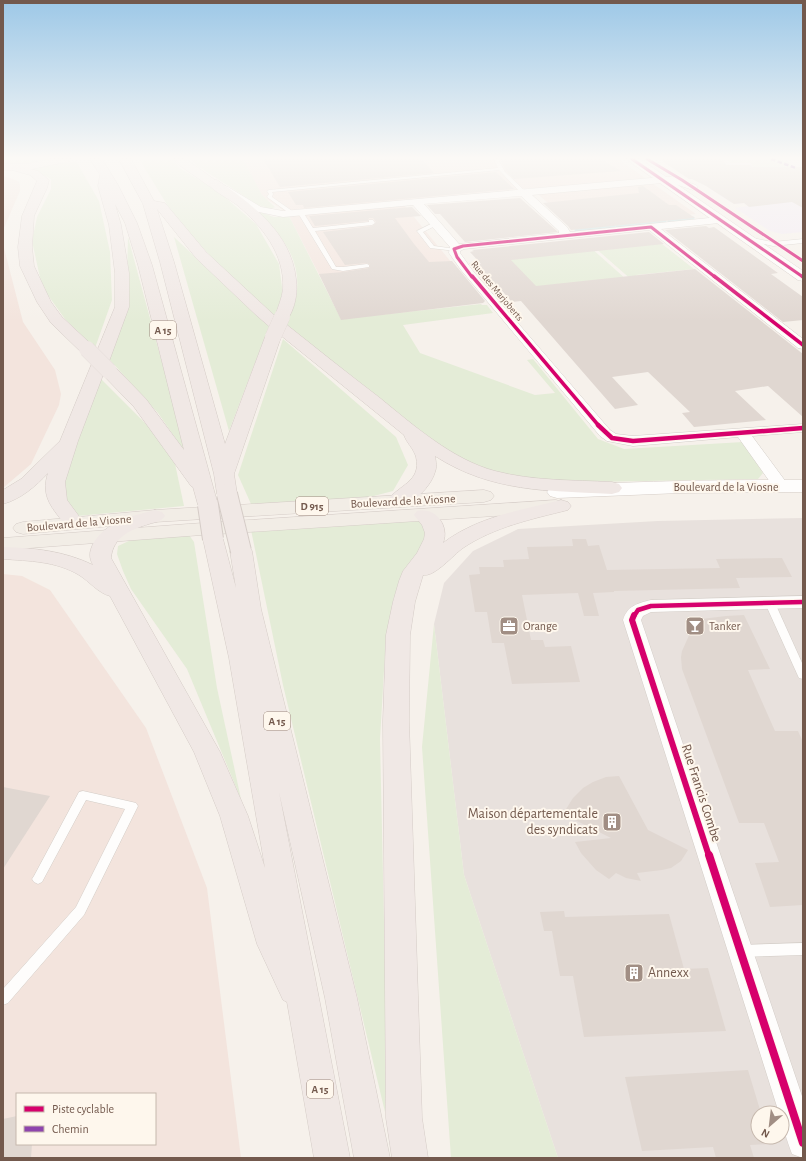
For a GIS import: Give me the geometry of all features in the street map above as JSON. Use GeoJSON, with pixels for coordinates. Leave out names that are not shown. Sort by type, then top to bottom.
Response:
{"type":"FeatureCollection","features":[{"type":"Feature","properties":{"kind":"highway"},"geometry":{"type":"LineString","coordinates":[[29,213],[25,247],[27,266],[44,302],[56,320],[140,403],[206,498]]}},
{"type":"Feature","properties":{"kind":"highway"},"geometry":{"type":"LineString","coordinates":[[74,523],[57,500],[55,482],[69,441],[122,307],[122,273],[115,225],[112,213]]}},
{"type":"Feature","properties":{"kind":"highway","name":"A 15"},"geometry":{"type":"LineString","coordinates":[[126,213],[146,265],[206,498],[213,539],[242,658],[332,1158]]}},
{"type":"Feature","properties":{"kind":"highway","name":"A 15"},"geometry":{"type":"LineString","coordinates":[[153,213],[226,484],[241,551],[250,609],[341,998],[372,1158]]}},
{"type":"Feature","properties":{"kind":"highway"},"geometry":{"type":"LineString","coordinates":[[167,213],[201,255],[261,312],[406,428],[457,462],[488,474],[515,481],[552,486],[612,488]]}},
{"type":"Feature","properties":{"kind":"highway"},"geometry":{"type":"LineString","coordinates":[[226,484],[273,336],[282,317],[290,288],[287,263],[279,244],[268,227],[255,213]]}},
{"type":"Feature","properties":{"kind":"highway"},"geometry":{"type":"LineString","coordinates":[[397,501],[417,486],[425,477],[428,469],[426,457],[421,447],[406,428]]}},
{"type":"Feature","properties":{"kind":"highway"},"geometry":{"type":"LineString","coordinates":[[3,498],[28,483],[69,441]]}},
{"type":"Feature","properties":{"kind":"highway"},"geometry":{"type":"LineString","coordinates":[[404,602],[423,573],[436,558],[462,538],[476,531],[559,499]]}},
{"type":"Feature","properties":{"kind":"highway"},"geometry":{"type":"LineString","coordinates":[[410,1158],[404,1118],[396,721],[398,635],[404,602],[414,571],[427,554],[434,539],[435,533],[432,523],[424,515]]}},
{"type":"Feature","properties":{"kind":"highway"},"geometry":{"type":"LineString","coordinates":[[155,516],[128,524],[110,536],[102,547],[100,558],[207,752],[234,816],[273,944],[307,1020]]}},
{"type":"Feature","properties":{"kind":"highway"},"geometry":{"type":"LineString","coordinates":[[3,553],[45,556],[68,561],[97,576],[126,603]]}},
{"type":"Feature","properties":{"kind":"main road"},"geometry":{"type":"LineString","coordinates":[[709,213],[745,237],[766,244],[803,261]]}},
{"type":"Feature","properties":{"kind":"main road"},"geometry":{"type":"LineString","coordinates":[[727,213],[766,244],[803,277]]}},
{"type":"Feature","properties":{"kind":"main road","name":"Boulevard de la Viosne"},"geometry":{"type":"LineString","coordinates":[[3,544],[424,515],[559,499],[612,488],[803,486]]}},
{"type":"Feature","properties":{"kind":"main road","name":"Boulevard de la Viosne"},"geometry":{"type":"LineString","coordinates":[[3,530],[155,516],[397,501],[559,499],[671,501],[803,500]]}},
{"type":"Feature","properties":{"kind":"main road"},"geometry":{"type":"LineString","coordinates":[[337,521],[397,501],[424,515]]}},
{"type":"Feature","properties":{"kind":"main road"},"geometry":{"type":"LineString","coordinates":[[74,523],[94,534],[110,536]]}},
{"type":"Feature","properties":{"kind":"street"},"geometry":{"type":"LineString","coordinates":[[275,213],[294,213]]}},
{"type":"Feature","properties":{"kind":"street"},"geometry":{"type":"LineString","coordinates":[[426,213],[456,248]]}},
{"type":"Feature","properties":{"kind":"street"},"geometry":{"type":"LineString","coordinates":[[547,213],[563,229],[565,233],[562,236]]}},
{"type":"Feature","properties":{"kind":"street","name":"Rue des Marjoberts"},"geometry":{"type":"LineString","coordinates":[[719,220],[456,248],[455,254],[605,433],[612,438],[634,441],[743,434],[803,428]]}},
{"type":"Feature","properties":{"kind":"street"},"geometry":{"type":"LineString","coordinates":[[651,227],[803,345]]}},
{"type":"Feature","properties":{"kind":"street"},"geometry":{"type":"LineString","coordinates":[[786,331],[803,329]]}},
{"type":"Feature","properties":{"kind":"street"},"geometry":{"type":"LineString","coordinates":[[743,434],[780,486]]}},
{"type":"Feature","properties":{"kind":"street","name":"Rue Francis Combe"},"geometry":{"type":"LineString","coordinates":[[803,602],[650,606],[637,611],[633,615],[632,620],[803,1143]]}},
{"type":"Feature","properties":{"kind":"lane"},"geometry":{"type":"LineString","coordinates":[[297,213],[311,230],[334,268],[343,269],[366,266]]}},
{"type":"Feature","properties":{"kind":"lane"},"geometry":{"type":"LineString","coordinates":[[311,230],[372,223],[371,221]]}},
{"type":"Feature","properties":{"kind":"lane"},"geometry":{"type":"LineString","coordinates":[[435,224],[420,231],[432,247],[456,248]]}},
{"type":"Feature","properties":{"kind":"lane"},"geometry":{"type":"LineString","coordinates":[[766,244],[803,235]]}},
{"type":"Feature","properties":{"kind":"lane"},"geometry":{"type":"LineString","coordinates":[[766,244],[803,241]]}},
{"type":"Feature","properties":{"kind":"lane"},"geometry":{"type":"LineString","coordinates":[[766,244],[765,255],[803,282]]}},
{"type":"Feature","properties":{"kind":"lane"},"geometry":{"type":"LineString","coordinates":[[770,603],[803,676]]}},
{"type":"Feature","properties":{"kind":"lane"},"geometry":{"type":"LineString","coordinates":[[3,999],[80,911],[132,806],[84,795],[38,880]]}},
{"type":"Feature","properties":{"kind":"lane"},"geometry":{"type":"LineString","coordinates":[[740,951],[803,949]]}},
{"type":"Feature","properties":{"kind":"shaded area"},"geometry":{"type":"Polygon","coordinates":[[[3,213],[10,213],[3,230],[3,213]]]}},
{"type":"Feature","properties":{"kind":"shaded area"},"geometry":{"type":"Polygon","coordinates":[[[286,213],[411,213],[484,302],[344,320],[342,319],[290,218],[286,213]]]}},
{"type":"Feature","properties":{"kind":"shaded area"},"geometry":{"type":"Polygon","coordinates":[[[559,213],[696,214],[575,227],[559,213]]]}},
{"type":"Feature","properties":{"kind":"shaded area"},"geometry":{"type":"Polygon","coordinates":[[[743,213],[803,213],[803,232],[782,234],[770,231],[743,213]]]}},
{"type":"Feature","properties":{"kind":"shaded area"},"geometry":{"type":"Polygon","coordinates":[[[3,244],[23,322],[55,370],[61,394],[59,405],[31,464],[3,488],[3,244]]]}},
{"type":"Feature","properties":{"kind":"shaded area"},"geometry":{"type":"Polygon","coordinates":[[[803,518],[803,1158],[558,1158],[464,875],[434,624],[444,583],[473,551],[518,529],[658,521],[803,518]]]}},
{"type":"Feature","properties":{"kind":"shaded area"},"geometry":{"type":"Polygon","coordinates":[[[3,574],[22,576],[50,590],[146,728],[207,888],[241,1158],[3,1158],[3,574]]]}},
{"type":"Feature","properties":{"kind":"green space"},"geometry":{"type":"Polygon","coordinates":[[[39,213],[102,213],[110,252],[112,300],[95,348],[65,319],[42,287],[32,241],[39,213]]]}},
{"type":"Feature","properties":{"kind":"green space"},"geometry":{"type":"Polygon","coordinates":[[[172,213],[243,213],[256,224],[279,264],[283,295],[274,316],[235,283],[172,213]]]}},
{"type":"Feature","properties":{"kind":"green space"},"geometry":{"type":"Polygon","coordinates":[[[258,213],[274,217],[289,216],[341,319],[481,304],[487,305],[493,313],[403,325],[420,353],[535,395],[555,393],[527,360],[533,359],[598,439],[624,449],[743,442],[763,473],[758,479],[589,482],[524,478],[477,468],[438,445],[287,327],[296,297],[296,272],[289,250],[267,221],[258,213]]]}},
{"type":"Feature","properties":{"kind":"green space"},"geometry":{"type":"Polygon","coordinates":[[[128,237],[187,455],[158,413],[109,359],[126,308],[128,237]]]}},
{"type":"Feature","properties":{"kind":"green space"},"geometry":{"type":"Polygon","coordinates":[[[174,237],[269,326],[229,431],[174,237]]]}},
{"type":"Feature","properties":{"kind":"green space"},"geometry":{"type":"Polygon","coordinates":[[[581,239],[636,288],[547,298],[503,260],[581,239]]]}},
{"type":"Feature","properties":{"kind":"green space"},"geometry":{"type":"Polygon","coordinates":[[[585,239],[662,244],[694,269],[636,275],[641,288],[585,239]]]}},
{"type":"Feature","properties":{"kind":"green space"},"geometry":{"type":"Polygon","coordinates":[[[283,339],[396,437],[408,465],[393,491],[366,498],[251,504],[238,475],[283,339]]]}},
{"type":"Feature","properties":{"kind":"green space"},"geometry":{"type":"Polygon","coordinates":[[[99,377],[152,430],[174,459],[184,506],[77,516],[64,498],[63,477],[99,377]]]}},
{"type":"Feature","properties":{"kind":"green space"},"geometry":{"type":"Polygon","coordinates":[[[421,520],[429,535],[394,597],[386,636],[380,739],[387,1060],[385,1112],[283,685],[251,530],[421,520]]]}},
{"type":"Feature","properties":{"kind":"green space"},"geometry":{"type":"Polygon","coordinates":[[[189,535],[194,542],[217,688],[241,799],[187,669],[131,589],[117,554],[118,546],[133,539],[189,535]]]}},
{"type":"Feature","properties":{"kind":"green space"},"geometry":{"type":"Polygon","coordinates":[[[434,624],[464,875],[558,1158],[451,1158],[422,747],[434,624]]]}},
{"type":"Feature","properties":{"kind":"building"},"geometry":{"type":"Polygon","coordinates":[[[341,213],[418,213],[421,216],[395,218],[429,262],[452,261],[485,301],[483,303],[341,320],[319,274],[369,268],[370,265],[367,263],[345,265],[323,232],[372,226],[376,222],[373,218],[369,218],[368,221],[315,226],[309,216],[341,213]]]}},
{"type":"Feature","properties":{"kind":"building"},"geometry":{"type":"Polygon","coordinates":[[[537,213],[558,232],[465,242],[440,214],[435,214],[537,213]]]}},
{"type":"Feature","properties":{"kind":"building"},"geometry":{"type":"Polygon","coordinates":[[[554,213],[688,213],[695,218],[571,230],[554,213]]]}},
{"type":"Feature","properties":{"kind":"building"},"geometry":{"type":"Polygon","coordinates":[[[706,226],[709,228],[714,227],[778,273],[771,274],[803,297],[803,320],[783,322],[665,230],[706,226]]]}},
{"type":"Feature","properties":{"kind":"building"},"geometry":{"type":"Polygon","coordinates":[[[649,232],[664,244],[511,260],[536,286],[695,269],[803,354],[803,417],[768,386],[735,391],[766,420],[694,427],[682,413],[690,412],[648,372],[612,377],[638,405],[615,409],[521,301],[512,302],[497,285],[492,291],[469,263],[481,264],[470,252],[474,251],[472,250],[649,232]]]}},
{"type":"Feature","properties":{"kind":"building","name":"Orange"},"geometry":{"type":"Polygon","coordinates":[[[572,539],[586,539],[588,546],[599,545],[607,570],[720,568],[716,559],[782,558],[792,577],[736,578],[740,588],[614,591],[593,593],[599,616],[584,616],[578,593],[522,595],[531,640],[543,640],[545,647],[571,646],[580,682],[512,684],[504,643],[492,643],[487,612],[475,612],[469,575],[480,574],[479,567],[504,567],[503,560],[529,559],[527,547],[573,546],[572,539]]]}},
{"type":"Feature","properties":{"kind":"building"},"geometry":{"type":"Polygon","coordinates":[[[744,615],[770,669],[748,670],[775,731],[798,731],[803,742],[803,905],[770,907],[755,863],[779,862],[764,823],[739,823],[682,669],[682,651],[691,631],[685,621],[744,615]]]}},
{"type":"Feature","properties":{"kind":"building","name":"Maison départementale des syndicats"},"geometry":{"type":"Polygon","coordinates":[[[619,776],[648,830],[688,850],[681,861],[671,868],[637,873],[641,881],[626,878],[616,873],[609,879],[596,870],[581,853],[575,842],[611,838],[563,814],[573,798],[583,788],[606,777],[619,776]]]}},
{"type":"Feature","properties":{"kind":"building"},"geometry":{"type":"Polygon","coordinates":[[[3,787],[50,796],[3,869],[3,787]]]}},
{"type":"Feature","properties":{"kind":"building","name":"Annexx"},"geometry":{"type":"Polygon","coordinates":[[[564,911],[565,917],[669,914],[684,969],[708,968],[726,1031],[584,1037],[573,976],[560,976],[552,931],[544,931],[540,912],[564,911]]]}},
{"type":"Feature","properties":{"kind":"building"},"geometry":{"type":"Polygon","coordinates":[[[748,1070],[759,1105],[750,1105],[750,1145],[754,1158],[716,1158],[713,1147],[642,1151],[625,1077],[748,1070]]]}},
{"type":"Feature","properties":{"kind":"building"},"geometry":{"type":"Polygon","coordinates":[[[16,1116],[16,1145],[32,1145],[31,1158],[3,1158],[3,1119],[16,1116]]]}},
{"type":"Feature","properties":{"kind":"waterway"},"geometry":{"type":"LineString","coordinates":[[669,221],[693,218]]}},
{"type":"Feature","properties":{"kind":"waterway"},"geometry":{"type":"LineString","coordinates":[[617,226],[665,221]]}},
{"type":"Feature","properties":{"kind":"waterway"},"geometry":{"type":"LineString","coordinates":[[576,230],[614,226]]}},
{"type":"Feature","properties":{"kind":"cycle path"},"geometry":{"type":"LineString","coordinates":[[711,213],[803,277]]}},
{"type":"Feature","properties":{"kind":"cycle path"},"geometry":{"type":"LineString","coordinates":[[732,213],[803,261]]}},
{"type":"Feature","properties":{"kind":"cycle path"},"geometry":{"type":"LineString","coordinates":[[803,345],[651,227],[463,246],[454,249],[457,257],[469,273],[605,433],[612,438],[633,441],[803,428]]}},
{"type":"Feature","properties":{"kind":"cycle path"},"geometry":{"type":"LineString","coordinates":[[803,602],[651,606],[638,610],[634,614],[632,620],[803,1143]]}},
{"type":"Feature","properties":{"kind":"place","name":"Orange"},"geometry":{"type":"Point","coordinates":[509,626]}},
{"type":"Feature","properties":{"kind":"place","name":"Tanker"},"geometry":{"type":"Point","coordinates":[695,626]}},
{"type":"Feature","properties":{"kind":"place","name":"Maison départementale des syndicats"},"geometry":{"type":"Point","coordinates":[612,822]}},
{"type":"Feature","properties":{"kind":"place","name":"Annexx"},"geometry":{"type":"Point","coordinates":[634,973]}}]}
